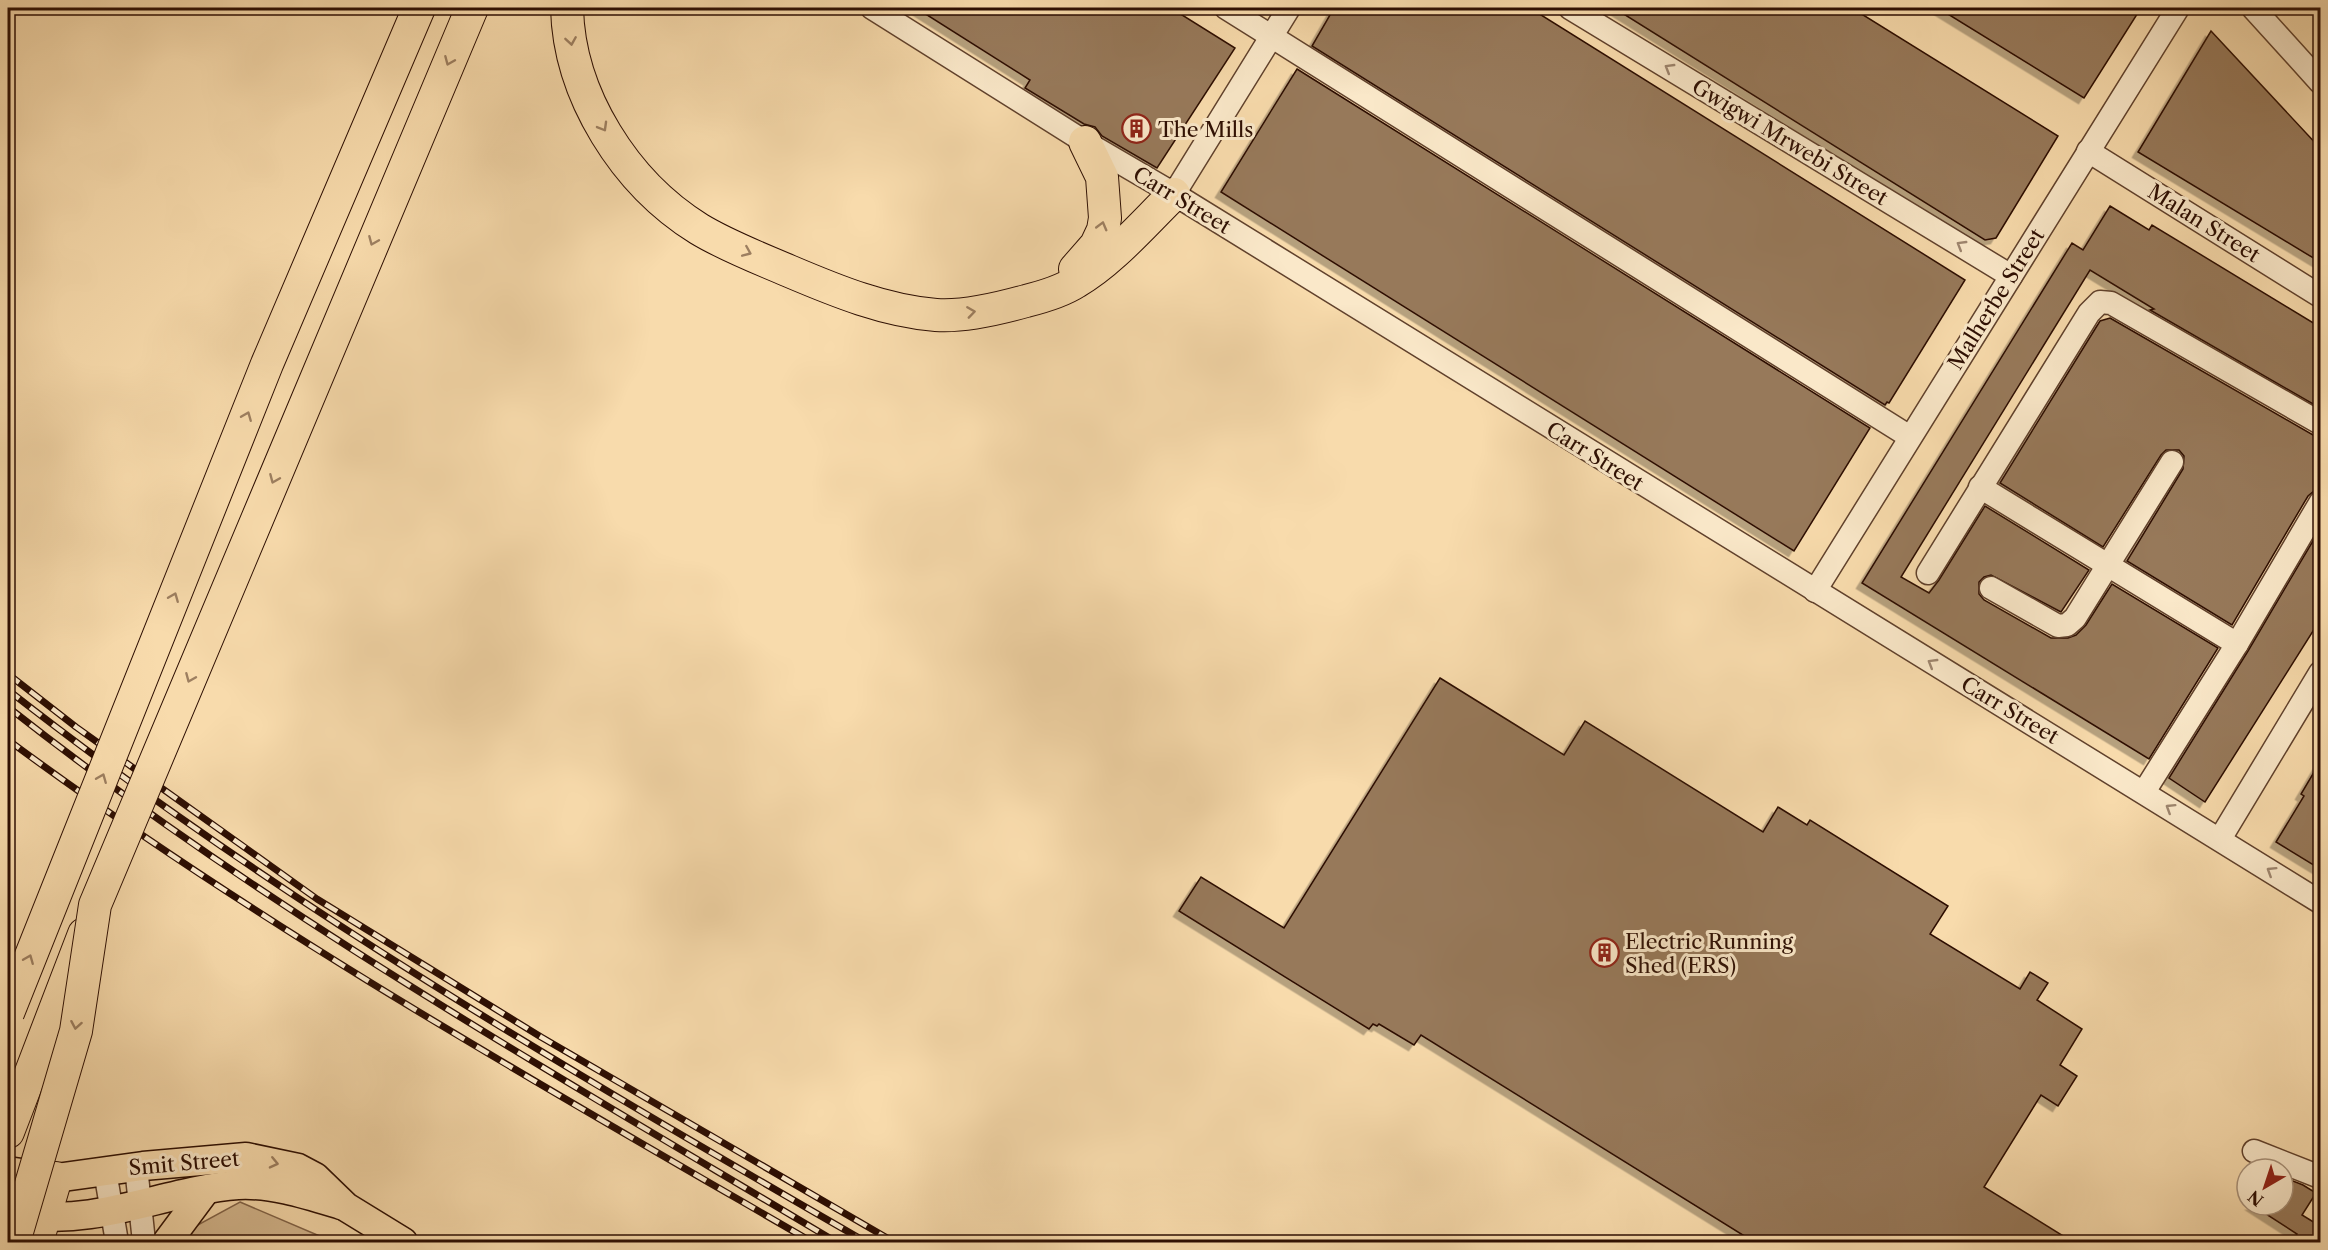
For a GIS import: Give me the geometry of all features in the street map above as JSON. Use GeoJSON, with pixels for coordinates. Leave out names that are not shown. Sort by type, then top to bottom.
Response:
{"type":"FeatureCollection","features":[{"type":"Feature","properties":{"kind":"highway"},"geometry":{"type":"LineString","coordinates":[[8,1013],[263,375],[419,8]]}},
{"type":"Feature","properties":{"kind":"highway"},"geometry":{"type":"LineString","coordinates":[[8,1132],[95,905],[472,8]]}},
{"type":"Feature","properties":{"kind":"highway"},"geometry":{"type":"LineString","coordinates":[[567,8],[572,48],[590,103],[603,128],[642,182],[671,210],[700,230],[732,246],[825,286],[878,304],[939,315],[997,308],[1057,290],[1075,283],[1095,269],[1174,194]]}},
{"type":"Feature","properties":{"kind":"highway"},"geometry":{"type":"LineString","coordinates":[[1057,290],[1096,244],[1103,230],[1105,218],[1102,177],[1085,142]]}},
{"type":"Feature","properties":{"kind":"highway"},"geometry":{"type":"LineString","coordinates":[[14,1242],[76,1031],[95,905]]}},
{"type":"Feature","properties":{"kind":"highway"},"geometry":{"type":"LineString","coordinates":[[41,1230],[56,1178]]}},
{"type":"Feature","properties":{"kind":"main road","name":"Smit Street"},"geometry":{"type":"LineString","coordinates":[[8,1171],[56,1178],[135,1167],[246,1157],[298,1168],[315,1177],[346,1207],[403,1242]]}},
{"type":"Feature","properties":{"kind":"main road","name":"Smit Street"},"geometry":{"type":"LineString","coordinates":[[8,1210],[41,1230],[111,1209],[238,1185],[275,1188],[346,1207]]}},
{"type":"Feature","properties":{"kind":"main road"},"geometry":{"type":"LineString","coordinates":[[167,1242],[205,1191]]}},
{"type":"Feature","properties":{"kind":"street","name":"Carr Street"},"geometry":{"type":"LineString","coordinates":[[872,8],[1085,142],[1174,194],[2144,792],[2224,832],[2320,902]]}},
{"type":"Feature","properties":{"kind":"street"},"geometry":{"type":"LineString","coordinates":[[1226,8],[1910,437]]}},
{"type":"Feature","properties":{"kind":"street"},"geometry":{"type":"LineString","coordinates":[[1174,194],[1289,8]]}},
{"type":"Feature","properties":{"kind":"street","name":"Gwigwi Mrwebi Street"},"geometry":{"type":"LineString","coordinates":[[1570,8],[2011,276]]}},
{"type":"Feature","properties":{"kind":"street","name":"Malherbe Street"},"geometry":{"type":"LineString","coordinates":[[1815,591],[2178,8]]}},
{"type":"Feature","properties":{"kind":"street"},"geometry":{"type":"LineString","coordinates":[[2253,8],[2320,82]]}},
{"type":"Feature","properties":{"kind":"street","name":"Malan Street"},"geometry":{"type":"LineString","coordinates":[[2088,151],[2320,296]]}},
{"type":"Feature","properties":{"kind":"street"},"geometry":{"type":"LineString","coordinates":[[1928,573],[2089,313],[2100,302],[2111,303],[2320,423]]}},
{"type":"Feature","properties":{"kind":"street"},"geometry":{"type":"LineString","coordinates":[[1991,588],[2058,626],[2067,625],[2075,618],[2109,566],[2172,462]]}},
{"type":"Feature","properties":{"kind":"street"},"geometry":{"type":"LineString","coordinates":[[1980,488],[2236,644]]}},
{"type":"Feature","properties":{"kind":"street"},"geometry":{"type":"LineString","coordinates":[[2144,792],[2320,503]]}},
{"type":"Feature","properties":{"kind":"street"},"geometry":{"type":"LineString","coordinates":[[2224,832],[2320,673]]}},
{"type":"Feature","properties":{"kind":"street"},"geometry":{"type":"LineString","coordinates":[[2254,1151],[2320,1177]]}},
{"type":"Feature","properties":{"kind":"street"},"geometry":{"type":"LineString","coordinates":[[135,1167],[144,1242]]}},
{"type":"Feature","properties":{"kind":"street"},"geometry":{"type":"LineString","coordinates":[[105,1171],[117,1242]]}},
{"type":"Feature","properties":{"kind":"shaded area"},"geometry":{"type":"Polygon","coordinates":[[[240,1202],[333,1242],[187,1242],[194,1227],[240,1202]]]}},
{"type":"Feature","properties":{"kind":"building","name":"The Mills"},"geometry":{"type":"Polygon","coordinates":[[[916,8],[1171,8],[1235,48],[1157,168],[1102,136],[1095,127],[1084,124],[1025,88],[1030,80],[916,8]]]}},
{"type":"Feature","properties":{"kind":"building"},"geometry":{"type":"Polygon","coordinates":[[[1334,8],[1530,8],[1965,280],[1889,403],[1885,405],[1312,46],[1334,8]]]}},
{"type":"Feature","properties":{"kind":"building"},"geometry":{"type":"Polygon","coordinates":[[[1614,8],[1852,8],[2058,136],[1996,238],[1985,240],[1614,8]]]}},
{"type":"Feature","properties":{"kind":"building"},"geometry":{"type":"Polygon","coordinates":[[[1938,8],[2141,8],[2084,98],[1938,8]]]}},
{"type":"Feature","properties":{"kind":"building"},"geometry":{"type":"Polygon","coordinates":[[[2211,31],[2320,148],[2320,262],[2138,152],[2211,31]]]}},
{"type":"Feature","properties":{"kind":"building"},"geometry":{"type":"Polygon","coordinates":[[[1297,69],[1870,428],[1794,551],[1221,192],[1297,69]]]}},
{"type":"Feature","properties":{"kind":"building"},"geometry":{"type":"Polygon","coordinates":[[[2110,206],[2149,230],[2152,225],[2320,327],[2320,408],[2150,310],[2154,309],[2090,270],[1901,577],[1929,593],[1985,506],[2089,570],[2061,612],[1991,575],[1979,582],[1979,594],[1984,600],[2051,638],[2068,638],[2076,635],[2086,625],[2112,584],[2218,648],[2149,759],[1862,583],[2072,243],[2083,250],[2110,206]]]}},
{"type":"Feature","properties":{"kind":"building"},"geometry":{"type":"Polygon","coordinates":[[[2110,318],[2313,435],[2320,436],[2320,490],[2308,496],[2232,625],[2127,561],[2183,469],[2184,456],[2179,450],[2166,450],[2161,455],[2103,547],[2000,483],[2100,321],[2110,318]]]}},
{"type":"Feature","properties":{"kind":"building"},"geometry":{"type":"Polygon","coordinates":[[[2320,529],[2320,620],[2205,802],[2169,778],[2320,529]]]}},
{"type":"Feature","properties":{"kind":"building","name":"Electric Running Shed (ERS)"},"geometry":{"type":"Polygon","coordinates":[[[1440,678],[1564,755],[1585,721],[1763,832],[1778,807],[1807,825],[1810,820],[1948,906],[1930,934],[2020,989],[2030,972],[2048,983],[2037,1000],[2082,1029],[2060,1065],[2077,1076],[2058,1106],[2041,1095],[1984,1187],[2073,1242],[1754,1242],[1421,1035],[1414,1045],[1379,1024],[1377,1026],[1373,1024],[1369,1029],[1179,911],[1201,877],[1284,928],[1440,678]]]}},
{"type":"Feature","properties":{"kind":"building"},"geometry":{"type":"Polygon","coordinates":[[[2320,762],[2320,869],[2276,842],[2304,796],[2301,794],[2320,762]]]}},
{"type":"Feature","properties":{"kind":"building"},"geometry":{"type":"Polygon","coordinates":[[[2295,1182],[2316,1193],[2302,1215],[2320,1226],[2320,1242],[2292,1242],[2297,1234],[2271,1217],[2295,1217],[2295,1182]]]}},
{"type":"Feature","properties":{"kind":"railway"},"geometry":{"type":"LineString","coordinates":[[8,674],[76,727],[317,899],[541,1037],[894,1242]]}},
{"type":"Feature","properties":{"kind":"railway"},"geometry":{"type":"LineString","coordinates":[[8,690],[110,767],[319,912],[645,1114],[866,1242]]}},
{"type":"Feature","properties":{"kind":"railway"},"geometry":{"type":"LineString","coordinates":[[8,707],[106,782],[309,922],[519,1053],[836,1242]]}},
{"type":"Feature","properties":{"kind":"railway"},"geometry":{"type":"LineString","coordinates":[[8,740],[202,876],[302,940],[505,1063],[812,1242]]}},
{"type":"Feature","properties":{"kind":"place","name":"The Mills"},"geometry":{"type":"Point","coordinates":[1137,129]}},
{"type":"Feature","properties":{"kind":"place","name":"Electric Running Shed (ERS)"},"geometry":{"type":"Point","coordinates":[1604,953]}}]}
